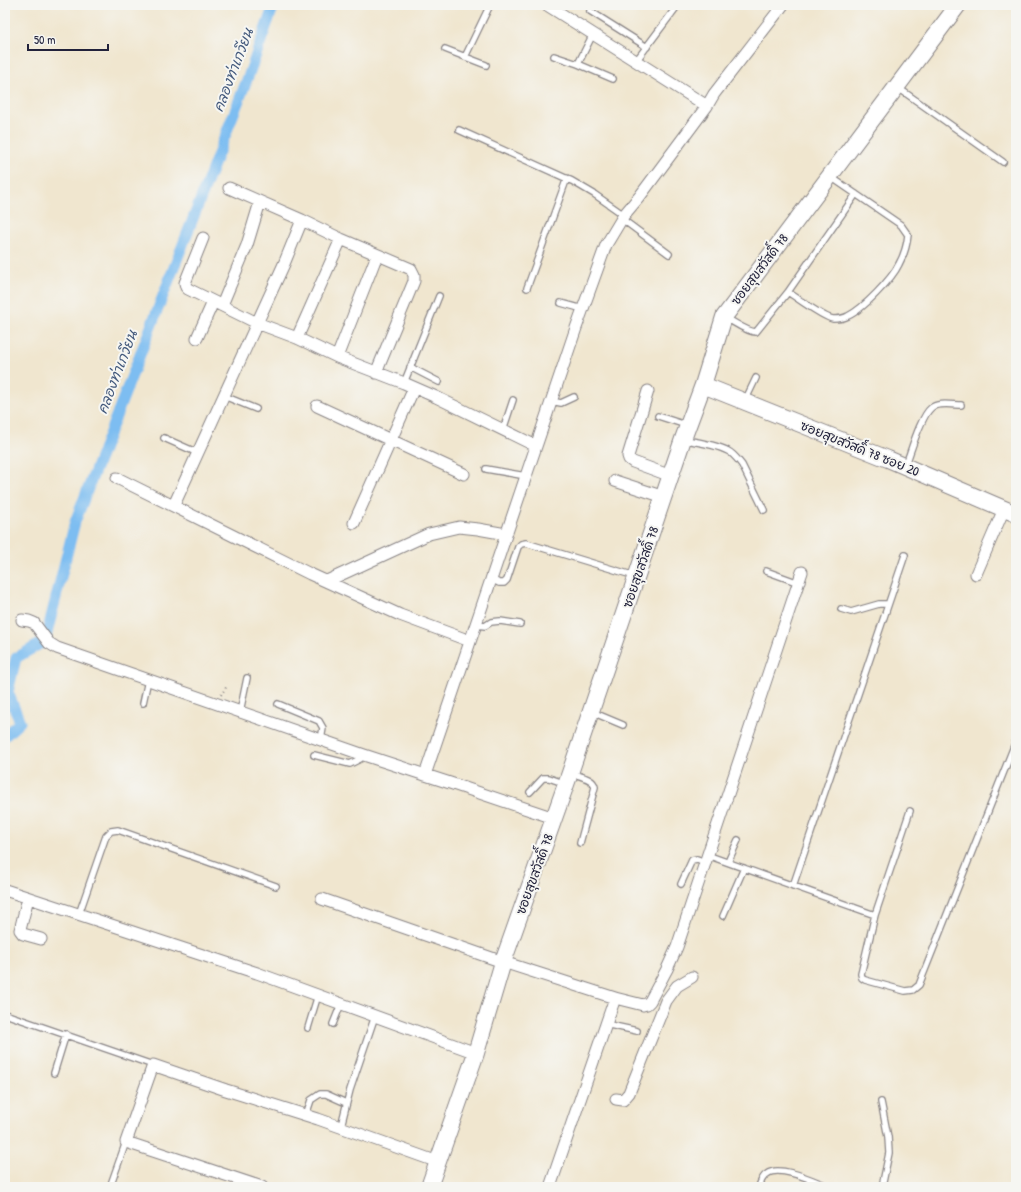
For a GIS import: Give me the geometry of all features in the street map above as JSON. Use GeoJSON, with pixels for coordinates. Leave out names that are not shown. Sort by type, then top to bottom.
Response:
{"type":"FeatureCollection","features":[{"type":"Feature","properties":{"kind":"street"},"geometry":{"type":"LineString","coordinates":[[547,5],[707,106]]}},
{"type":"Feature","properties":{"kind":"street"},"geometry":{"type":"LineString","coordinates":[[425,775],[551,401],[606,245],[623,217],[707,106],[714,94],[783,5]]}},
{"type":"Feature","properties":{"kind":"street","name":"ซอยสุขสวัสดิ์ 78"},"geometry":{"type":"LineString","coordinates":[[429,1187],[476,1053],[503,962],[568,779],[685,432],[703,385],[724,317],[958,5]]}},
{"type":"Feature","properties":{"kind":"street"},"geometry":{"type":"LineString","coordinates":[[229,188],[411,269],[414,275],[414,281],[376,373]]}},
{"type":"Feature","properties":{"kind":"street"},"geometry":{"type":"LineString","coordinates":[[197,338],[217,304],[247,245],[260,202]]}},
{"type":"Feature","properties":{"kind":"street"},"geometry":{"type":"LineString","coordinates":[[174,505],[284,264],[302,220]]}},
{"type":"Feature","properties":{"kind":"street"},"geometry":{"type":"LineString","coordinates":[[203,238],[185,283],[188,289],[257,323],[297,338],[337,357],[436,397],[536,446]]}},
{"type":"Feature","properties":{"kind":"street"},"geometry":{"type":"LineString","coordinates":[[297,338],[341,239]]}},
{"type":"Feature","properties":{"kind":"street"},"geometry":{"type":"LineString","coordinates":[[337,357],[377,255]]}},
{"type":"Feature","properties":{"kind":"street","name":"ซอยสุขสวัสดิ์ 78 ซอย 20"},"geometry":{"type":"LineString","coordinates":[[703,385],[1012,510]]}},
{"type":"Feature","properties":{"kind":"street"},"geometry":{"type":"LineString","coordinates":[[354,523],[414,388]]}},
{"type":"Feature","properties":{"kind":"street"},"geometry":{"type":"LineString","coordinates":[[648,391],[628,456],[629,460],[671,476]]}},
{"type":"Feature","properties":{"kind":"street"},"geometry":{"type":"LineString","coordinates":[[317,406],[464,474]]}},
{"type":"Feature","properties":{"kind":"street"},"geometry":{"type":"LineString","coordinates":[[117,478],[327,582],[400,615],[470,641]]}},
{"type":"Feature","properties":{"kind":"street"},"geometry":{"type":"LineString","coordinates":[[615,481],[664,497]]}},
{"type":"Feature","properties":{"kind":"street"},"geometry":{"type":"LineString","coordinates":[[976,574],[1012,510]]}},
{"type":"Feature","properties":{"kind":"street"},"geometry":{"type":"LineString","coordinates":[[327,582],[429,534],[459,527],[506,534]]}},
{"type":"Feature","properties":{"kind":"street"},"geometry":{"type":"LineString","coordinates":[[322,899],[503,962],[614,998],[642,1005],[647,1004],[667,969],[678,942],[802,572]]}},
{"type":"Feature","properties":{"kind":"street"},"geometry":{"type":"LineString","coordinates":[[22,620],[34,623],[49,643],[57,648],[364,755],[554,818]]}},
{"type":"Feature","properties":{"kind":"street"},"geometry":{"type":"LineString","coordinates":[[5,890],[257,973],[476,1053]]}},
{"type":"Feature","properties":{"kind":"street"},"geometry":{"type":"LineString","coordinates":[[28,898],[20,930],[23,934],[40,939]]}},
{"type":"Feature","properties":{"kind":"street"},"geometry":{"type":"LineString","coordinates":[[616,1099],[622,1100],[629,1093],[666,1001],[684,981],[692,977]]}},
{"type":"Feature","properties":{"kind":"street"},"geometry":{"type":"LineString","coordinates":[[550,1187],[614,998]]}},
{"type":"Feature","properties":{"kind":"street"},"geometry":{"type":"LineString","coordinates":[[647,1004],[660,1014]]}},
{"type":"Feature","properties":{"kind":"street"},"geometry":{"type":"LineString","coordinates":[[262,1187],[126,1142],[152,1065],[341,1126],[438,1162]]}},
{"type":"Feature","properties":{"kind":"lane"},"geometry":{"type":"LineString","coordinates":[[465,57],[490,5]]}},
{"type":"Feature","properties":{"kind":"lane"},"geometry":{"type":"LineString","coordinates":[[636,61],[678,5]]}},
{"type":"Feature","properties":{"kind":"lane"},"geometry":{"type":"LineString","coordinates":[[590,11],[647,47]]}},
{"type":"Feature","properties":{"kind":"lane"},"geometry":{"type":"LineString","coordinates":[[578,64],[593,34]]}},
{"type":"Feature","properties":{"kind":"lane"},"geometry":{"type":"LineString","coordinates":[[445,49],[486,65]]}},
{"type":"Feature","properties":{"kind":"lane"},"geometry":{"type":"LineString","coordinates":[[554,56],[578,64],[613,79]]}},
{"type":"Feature","properties":{"kind":"lane"},"geometry":{"type":"LineString","coordinates":[[897,87],[1003,162]]}},
{"type":"Feature","properties":{"kind":"lane"},"geometry":{"type":"LineString","coordinates":[[460,130],[567,178],[594,194],[669,254]]}},
{"type":"Feature","properties":{"kind":"lane"},"geometry":{"type":"LineString","coordinates":[[788,292],[830,318],[841,319],[849,316],[871,298],[887,283],[899,266],[907,243],[908,235],[901,225],[829,176]]}},
{"type":"Feature","properties":{"kind":"lane"},"geometry":{"type":"LineString","coordinates":[[527,288],[567,178]]}},
{"type":"Feature","properties":{"kind":"lane"},"geometry":{"type":"LineString","coordinates":[[724,317],[746,329],[756,332],[788,292],[856,194]]}},
{"type":"Feature","properties":{"kind":"lane"},"geometry":{"type":"LineString","coordinates":[[404,383],[439,296]]}},
{"type":"Feature","properties":{"kind":"lane"},"geometry":{"type":"LineString","coordinates":[[561,302],[583,309]]}},
{"type":"Feature","properties":{"kind":"lane"},"geometry":{"type":"LineString","coordinates":[[410,367],[439,382]]}},
{"type":"Feature","properties":{"kind":"lane"},"geometry":{"type":"LineString","coordinates":[[745,402],[756,378]]}},
{"type":"Feature","properties":{"kind":"lane"},"geometry":{"type":"LineString","coordinates":[[224,396],[256,409]]}},
{"type":"Feature","properties":{"kind":"lane"},"geometry":{"type":"LineString","coordinates":[[551,401],[561,403],[574,397]]}},
{"type":"Feature","properties":{"kind":"lane"},"geometry":{"type":"LineString","coordinates":[[503,430],[513,400]]}},
{"type":"Feature","properties":{"kind":"lane"},"geometry":{"type":"LineString","coordinates":[[906,467],[920,425],[931,407],[938,405],[961,405]]}},
{"type":"Feature","properties":{"kind":"lane"},"geometry":{"type":"LineString","coordinates":[[658,416],[707,444],[728,451],[742,465],[764,510]]}},
{"type":"Feature","properties":{"kind":"lane"},"geometry":{"type":"LineString","coordinates":[[164,438],[198,453]]}},
{"type":"Feature","properties":{"kind":"lane"},"geometry":{"type":"LineString","coordinates":[[486,469],[526,476]]}},
{"type":"Feature","properties":{"kind":"lane"},"geometry":{"type":"LineString","coordinates":[[491,579],[499,583],[507,580],[518,547],[521,544],[526,543],[637,576]]}},
{"type":"Feature","properties":{"kind":"lane"},"geometry":{"type":"LineString","coordinates":[[793,886],[905,555]]}},
{"type":"Feature","properties":{"kind":"lane"},"geometry":{"type":"LineString","coordinates":[[766,571],[799,583]]}},
{"type":"Feature","properties":{"kind":"lane"},"geometry":{"type":"LineString","coordinates":[[841,609],[851,612],[879,604],[888,604]]}},
{"type":"Feature","properties":{"kind":"lane"},"geometry":{"type":"LineString","coordinates":[[476,625],[485,626],[491,622],[500,621],[520,624]]}},
{"type":"Feature","properties":{"kind":"lane"},"geometry":{"type":"LineString","coordinates":[[240,712],[247,678]]}},
{"type":"Feature","properties":{"kind":"lane"},"geometry":{"type":"LineString","coordinates":[[143,703],[148,680]]}},
{"type":"Feature","properties":{"kind":"lane"},"geometry":{"type":"LineString","coordinates":[[278,704],[319,721],[323,728],[322,740]]}},
{"type":"Feature","properties":{"kind":"lane"},"geometry":{"type":"LineString","coordinates":[[591,711],[623,725]]}},
{"type":"Feature","properties":{"kind":"lane"},"geometry":{"type":"LineString","coordinates":[[910,811],[875,915],[861,974],[862,978],[865,980],[905,991],[913,990],[919,985],[1016,741]]}},
{"type":"Feature","properties":{"kind":"lane"},"geometry":{"type":"LineString","coordinates":[[314,756],[350,764],[360,759],[364,755]]}},
{"type":"Feature","properties":{"kind":"lane"},"geometry":{"type":"LineString","coordinates":[[530,792],[543,778],[592,781],[594,783],[595,787],[580,843]]}},
{"type":"Feature","properties":{"kind":"lane"},"geometry":{"type":"LineString","coordinates":[[79,914],[106,836],[110,831],[118,830],[276,886]]}},
{"type":"Feature","properties":{"kind":"lane"},"geometry":{"type":"LineString","coordinates":[[728,862],[738,840]]}},
{"type":"Feature","properties":{"kind":"lane"},"geometry":{"type":"LineString","coordinates":[[681,884],[692,860],[706,858],[728,862],[875,915]]}},
{"type":"Feature","properties":{"kind":"lane"},"geometry":{"type":"LineString","coordinates":[[723,916],[744,868]]}},
{"type":"Feature","properties":{"kind":"lane"},"geometry":{"type":"LineString","coordinates":[[308,1028],[318,995]]}},
{"type":"Feature","properties":{"kind":"lane"},"geometry":{"type":"LineString","coordinates":[[333,1024],[341,1004]]}},
{"type":"Feature","properties":{"kind":"lane"},"geometry":{"type":"LineString","coordinates":[[5,1014],[152,1065]]}},
{"type":"Feature","properties":{"kind":"lane"},"geometry":{"type":"LineString","coordinates":[[341,1126],[346,1103],[375,1016]]}},
{"type":"Feature","properties":{"kind":"lane"},"geometry":{"type":"LineString","coordinates":[[605,1024],[637,1031]]}},
{"type":"Feature","properties":{"kind":"lane"},"geometry":{"type":"LineString","coordinates":[[54,1073],[66,1034]]}},
{"type":"Feature","properties":{"kind":"lane"},"geometry":{"type":"LineString","coordinates":[[306,1115],[311,1100],[320,1094],[326,1094],[346,1103]]}},
{"type":"Feature","properties":{"kind":"lane"},"geometry":{"type":"LineString","coordinates":[[881,1102],[888,1138],[889,1153],[882,1187]]}},
{"type":"Feature","properties":{"kind":"lane"},"geometry":{"type":"LineString","coordinates":[[110,1187],[126,1142]]}},
{"type":"Feature","properties":{"kind":"lane"},"geometry":{"type":"LineString","coordinates":[[759,1187],[767,1174],[775,1170],[784,1170],[830,1187]]}},
{"type":"Feature","properties":{"kind":"waterway","name":"คลองท่าเกวียน"},"geometry":{"type":"LineString","coordinates":[[5,736],[20,722],[8,692],[16,658],[45,641],[75,522],[248,77],[274,5]]}}]}
